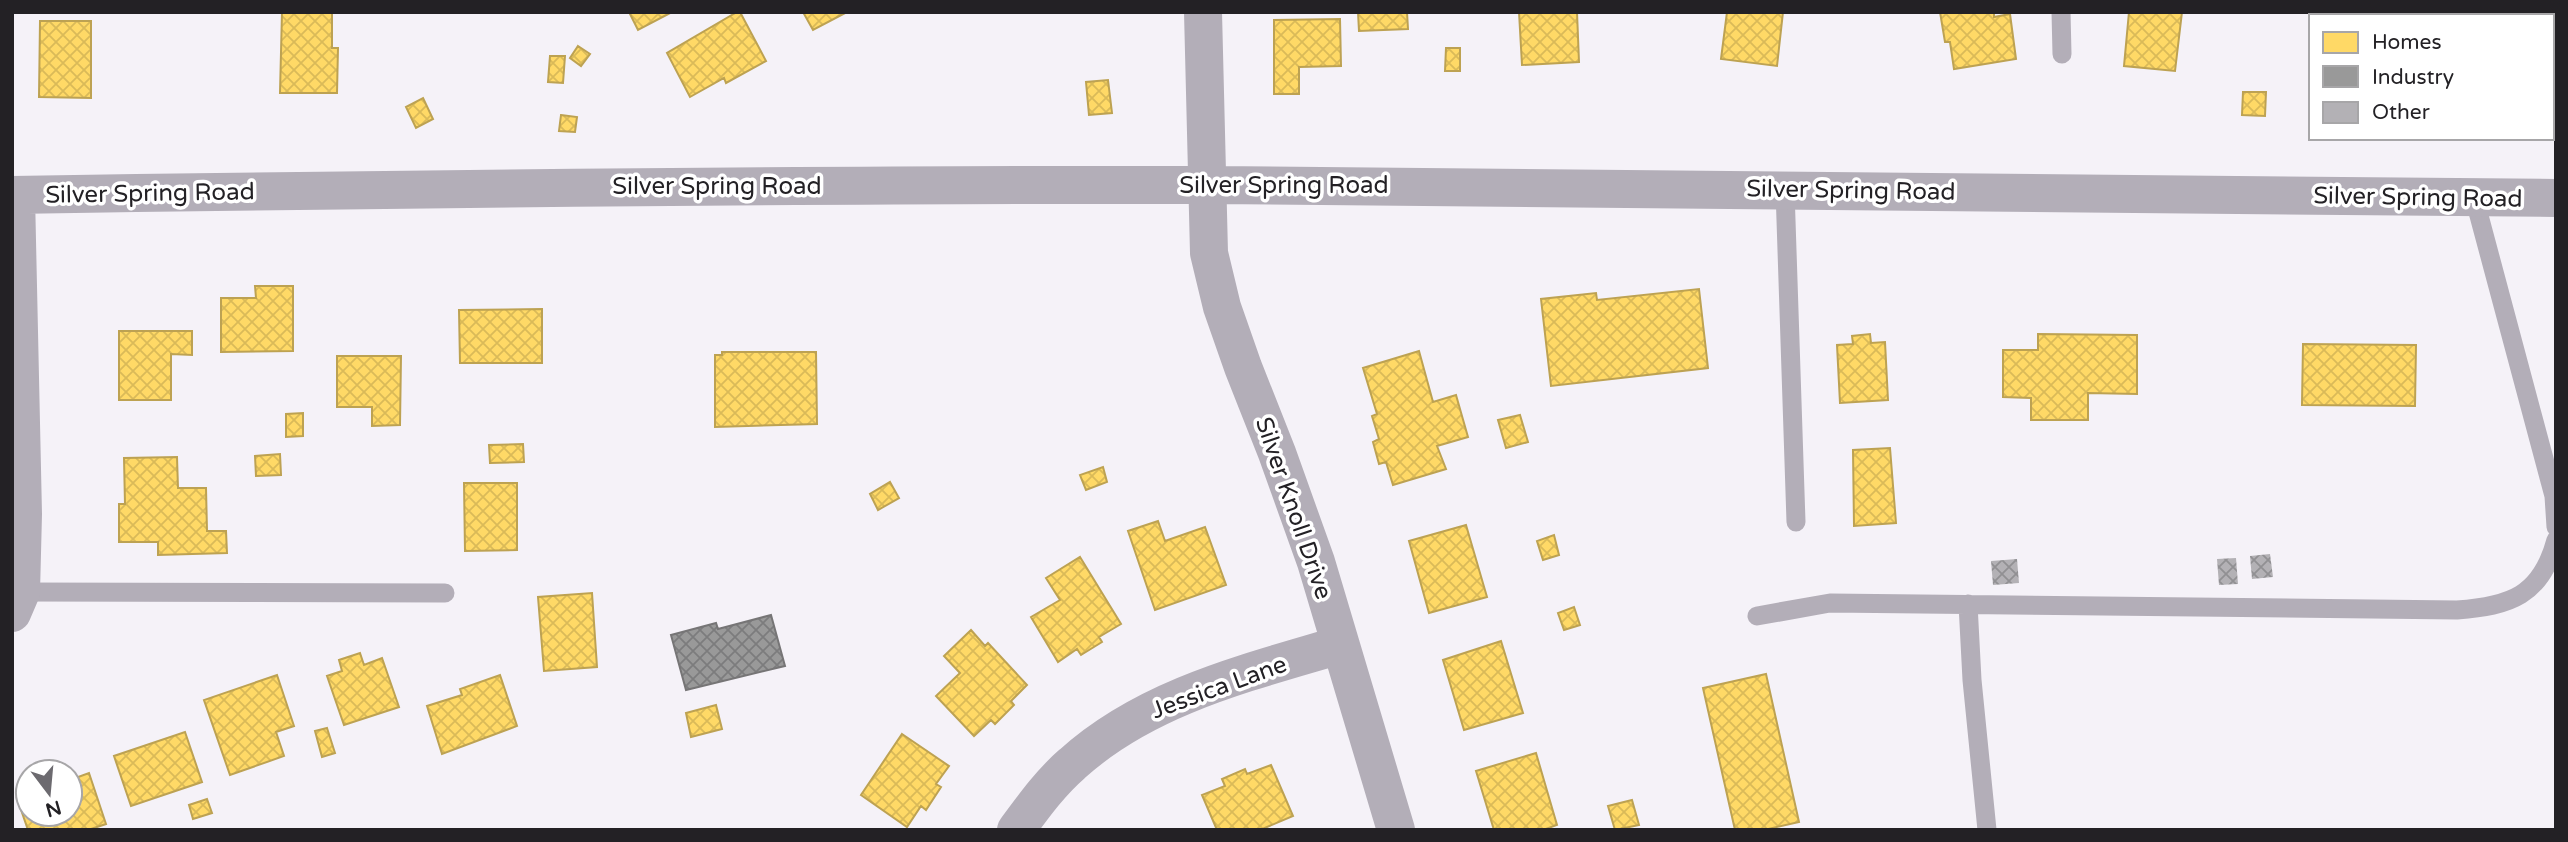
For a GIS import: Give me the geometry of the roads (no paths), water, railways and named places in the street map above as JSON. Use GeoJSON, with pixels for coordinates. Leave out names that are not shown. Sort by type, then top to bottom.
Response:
{"type":"FeatureCollection","features":[{"type":"Feature","properties":{"kind":"street","name":"Silver Knoll Drive"},"geometry":{"type":"LineString","coordinates":[[1203,12],[1205,185],[1209,253],[1222,307],[1316,562],[1395,830]]}},
{"type":"Feature","properties":{"kind":"street","name":"Silver Spring Road"},"geometry":{"type":"LineString","coordinates":[[14,195],[652,186],[1205,185],[2556,198]]}},
{"type":"Feature","properties":{"kind":"street"},"geometry":{"type":"LineString","coordinates":[[14,195],[23,514],[17,602]]}},
{"type":"Feature","properties":{"kind":"street","name":"Jessica Lane"},"geometry":{"type":"LineString","coordinates":[[1016,830],[1037,801],[1072,764],[1129,722],[1173,699],[1340,645]]}},
{"type":"Feature","properties":{"kind":"lane"},"geometry":{"type":"LineString","coordinates":[[2061,12],[2062,54]]}},
{"type":"Feature","properties":{"kind":"lane"},"geometry":{"type":"LineString","coordinates":[[1785,190],[1796,522]]}},
{"type":"Feature","properties":{"kind":"lane"},"geometry":{"type":"LineString","coordinates":[[2474,197],[2554,496],[2556,527]]}},
{"type":"Feature","properties":{"kind":"lane"},"geometry":{"type":"LineString","coordinates":[[1757,615],[1830,603],[2457,610],[2490,607],[2514,598],[2542,575],[2556,540]]}},
{"type":"Feature","properties":{"kind":"lane"},"geometry":{"type":"LineString","coordinates":[[17,602],[445,593]]}},
{"type":"Feature","properties":{"kind":"lane"},"geometry":{"type":"LineString","coordinates":[[1968,604],[1972,680],[1987,830]]}}]}
